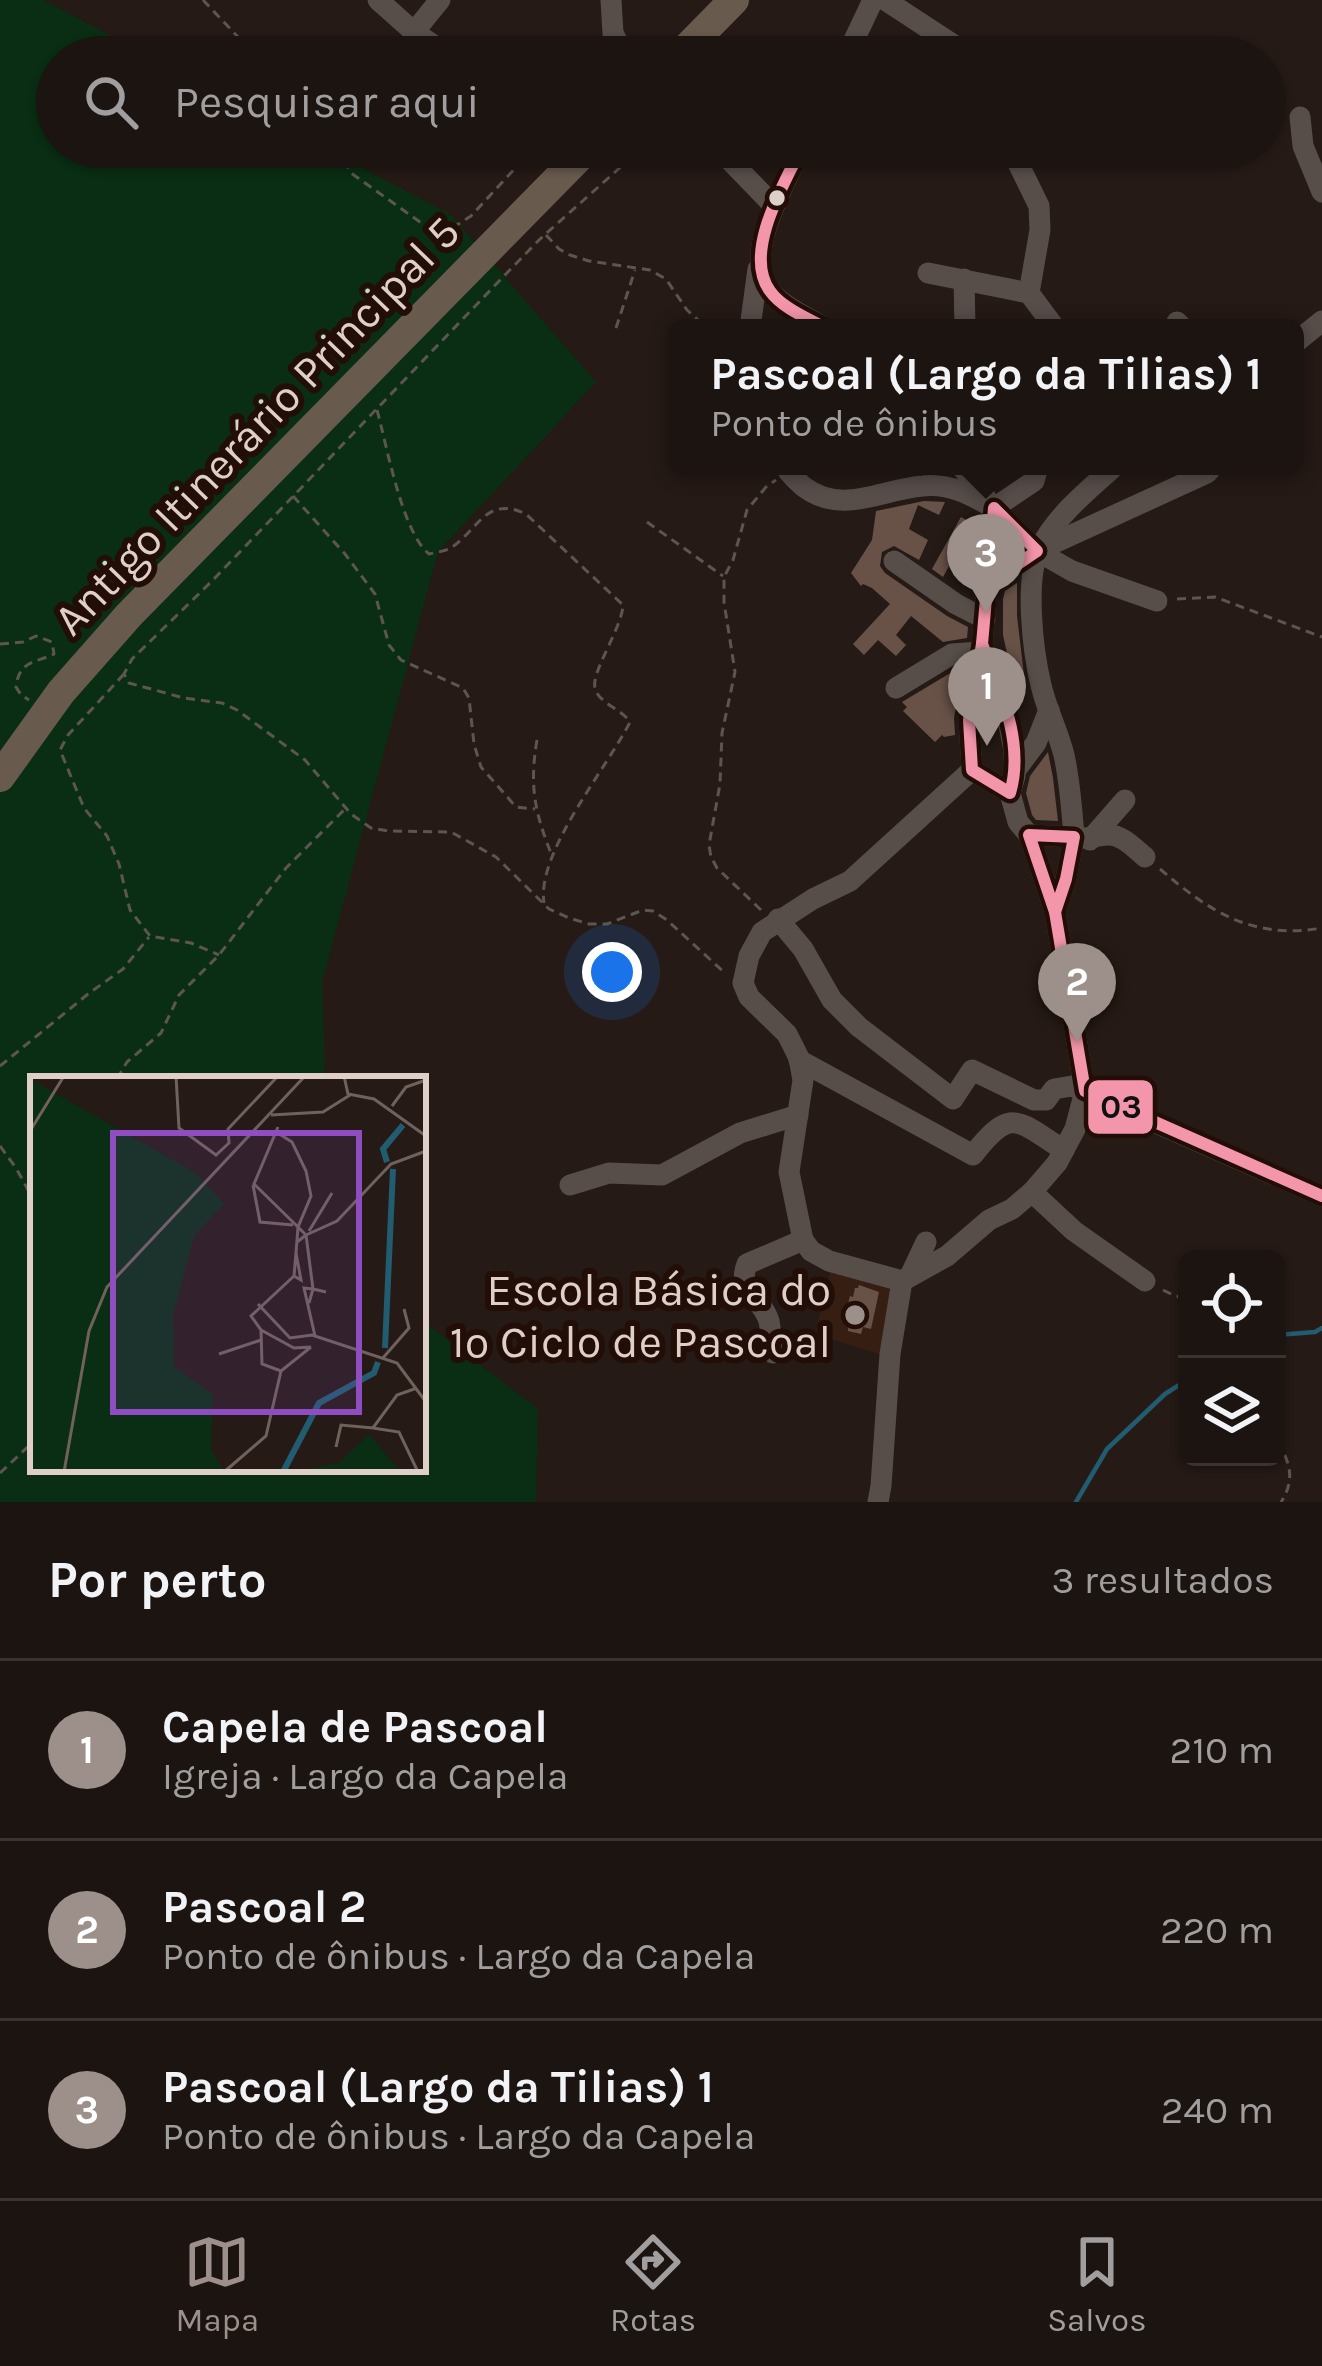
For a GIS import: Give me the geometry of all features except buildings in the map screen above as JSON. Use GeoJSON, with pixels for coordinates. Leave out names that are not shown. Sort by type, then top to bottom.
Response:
{"type":"FeatureCollection","features":[{"type":"Feature","properties":{"kind":"highway"},"geometry":{"type":"LineString","coordinates":[[699,36],[734,0]]}},
{"type":"Feature","properties":{"kind":"highway","name":"Antigo Itinerário Principal 5"},"geometry":{"type":"LineString","coordinates":[[0,777],[61,692],[129,615],[568,168]]}},
{"type":"Feature","properties":{"kind":"street"},"geometry":{"type":"LineString","coordinates":[[378,0],[420,36]]}},
{"type":"Feature","properties":{"kind":"street"},"geometry":{"type":"LineString","coordinates":[[414,32],[440,0]]}},
{"type":"Feature","properties":{"kind":"street"},"geometry":{"type":"LineString","coordinates":[[611,0],[614,36]]}},
{"type":"Feature","properties":{"kind":"street"},"geometry":{"type":"LineString","coordinates":[[856,36],[874,0]]}},
{"type":"Feature","properties":{"kind":"street"},"geometry":{"type":"LineString","coordinates":[[884,0],[940,36]]}},
{"type":"Feature","properties":{"kind":"street"},"geometry":{"type":"LineString","coordinates":[[1300,117],[1304,146],[1322,192]]}},
{"type":"Feature","properties":{"kind":"street"},"geometry":{"type":"LineString","coordinates":[[737,168],[774,206]]}},
{"type":"Feature","properties":{"kind":"street"},"geometry":{"type":"LineString","coordinates":[[751,319],[760,256],[774,206],[792,168]]}},
{"type":"Feature","properties":{"kind":"street"},"geometry":{"type":"LineString","coordinates":[[1020,168],[1039,206],[1040,230],[1029,293]]}},
{"type":"Feature","properties":{"kind":"street"},"geometry":{"type":"LineString","coordinates":[[760,256],[761,277],[772,295],[811,319]]}},
{"type":"Feature","properties":{"kind":"street"},"geometry":{"type":"LineString","coordinates":[[928,273],[1029,293],[1048,319]]}},
{"type":"Feature","properties":{"kind":"street"},"geometry":{"type":"LineString","coordinates":[[964,279],[967,319]]}},
{"type":"Feature","properties":{"kind":"street"},"geometry":{"type":"LineString","coordinates":[[793,475],[814,494],[833,501],[857,501],[926,485],[954,488],[994,508]]}},
{"type":"Feature","properties":{"kind":"street"},"geometry":{"type":"LineString","coordinates":[[968,475],[1037,551],[1072,572],[1157,601]]}},
{"type":"Feature","properties":{"kind":"street"},"geometry":{"type":"LineString","coordinates":[[994,508],[1034,482],[1036,475]]}},
{"type":"Feature","properties":{"kind":"street"},"geometry":{"type":"LineString","coordinates":[[1082,839],[1063,752],[1041,687],[1032,592],[1037,551],[1054,526],[1105,475]]}},
{"type":"Feature","properties":{"kind":"street"},"geometry":{"type":"LineString","coordinates":[[988,584],[1037,551],[1202,475]]}},
{"type":"Feature","properties":{"kind":"street"},"geometry":{"type":"LineString","coordinates":[[973,770],[969,720],[982,648],[994,508]]}},
{"type":"Feature","properties":{"kind":"street"},"geometry":{"type":"LineString","coordinates":[[894,561],[985,619]]}},
{"type":"Feature","properties":{"kind":"street"},"geometry":{"type":"LineString","coordinates":[[896,688],[952,654],[982,648]]}},
{"type":"Feature","properties":{"kind":"street"},"geometry":{"type":"LineString","coordinates":[[973,770],[850,881],[762,932],[749,956],[743,982],[748,997],[787,1034],[799,1060],[803,1080],[789,1172],[803,1240],[829,1261],[906,1279],[946,1256],[1032,1192],[1057,1163],[1075,1130],[1085,1090],[1055,912],[1029,836],[1018,822],[1012,782],[1014,750],[1004,700],[982,648]]}},
{"type":"Feature","properties":{"kind":"street"},"geometry":{"type":"LineString","coordinates":[[972,703],[986,694],[1004,700]]}},
{"type":"Feature","properties":{"kind":"street"},"geometry":{"type":"LineString","coordinates":[[1012,782],[1049,710]]}},
{"type":"Feature","properties":{"kind":"street"},"geometry":{"type":"LineString","coordinates":[[973,770],[1012,782]]}},
{"type":"Feature","properties":{"kind":"street"},"geometry":{"type":"LineString","coordinates":[[1055,912],[1082,839],[1125,800]]}},
{"type":"Feature","properties":{"kind":"street"},"geometry":{"type":"LineString","coordinates":[[1029,836],[1082,839],[1112,835],[1145,857]]}},
{"type":"Feature","properties":{"kind":"street"},"geometry":{"type":"LineString","coordinates":[[778,919],[803,949],[832,1000],[859,1027],[953,1100],[973,1070],[1034,1100],[1046,1100],[1054,1089],[1072,1086],[1322,1196]]}},
{"type":"Feature","properties":{"kind":"street"},"geometry":{"type":"LineString","coordinates":[[799,1060],[974,1155],[1003,1124],[1027,1126],[1064,1150]]}},
{"type":"Feature","properties":{"kind":"street"},"geometry":{"type":"LineString","coordinates":[[570,1186],[610,1173],[662,1174],[740,1132],[798,1115]]}},
{"type":"Feature","properties":{"kind":"street"},"geometry":{"type":"LineString","coordinates":[[1032,1192],[1074,1231],[1145,1281]]}},
{"type":"Feature","properties":{"kind":"street"},"geometry":{"type":"LineString","coordinates":[[772,1353],[768,1316],[744,1284],[743,1274],[747,1264],[803,1240]]}},
{"type":"Feature","properties":{"kind":"street"},"geometry":{"type":"LineString","coordinates":[[878,1502],[890,1354],[906,1279],[926,1242]]}},
{"type":"Feature","properties":{"kind":"path"},"geometry":{"type":"LineString","coordinates":[[203,0],[237,36]]}},
{"type":"Feature","properties":{"kind":"path"},"geometry":{"type":"LineString","coordinates":[[349,168],[421,222],[444,232],[471,216],[515,168]]}},
{"type":"Feature","properties":{"kind":"path"},"geometry":{"type":"LineString","coordinates":[[219,955],[191,943],[150,936],[130,910],[113,850],[85,808],[60,750],[132,659],[545,234],[620,168]]}},
{"type":"Feature","properties":{"kind":"path"},"geometry":{"type":"LineString","coordinates":[[545,234],[570,255],[650,270],[666,279],[697,319]]}},
{"type":"Feature","properties":{"kind":"path"},"geometry":{"type":"LineString","coordinates":[[616,328],[635,268]]}},
{"type":"Feature","properties":{"kind":"path"},"geometry":{"type":"LineString","coordinates":[[376,408],[407,521],[418,545],[429,554],[447,550],[497,508],[512,507],[526,514],[623,605],[595,689],[630,722],[561,838],[542,889],[544,904]]}},
{"type":"Feature","properties":{"kind":"path"},"geometry":{"type":"LineString","coordinates":[[778,919],[764,912],[717,868],[711,857],[710,833],[735,671],[724,577],[747,510],[783,475]]}},
{"type":"Feature","properties":{"kind":"path"},"geometry":{"type":"LineString","coordinates":[[293,496],[375,594],[389,645],[401,660],[463,688],[482,767],[517,807],[535,809]]}},
{"type":"Feature","properties":{"kind":"path"},"geometry":{"type":"LineString","coordinates":[[647,521],[724,577]]}},
{"type":"Feature","properties":{"kind":"path"},"geometry":{"type":"LineString","coordinates":[[1157,601],[1215,597],[1322,637]]}},
{"type":"Feature","properties":{"kind":"path"},"geometry":{"type":"LineString","coordinates":[[0,644],[36,636],[52,642],[54,654],[24,667],[17,678],[16,687],[29,700]]}},
{"type":"Feature","properties":{"kind":"path"},"geometry":{"type":"LineString","coordinates":[[124,674],[129,683],[237,710],[305,760],[346,808],[371,828],[451,832],[496,857],[544,904],[569,918],[607,924],[643,910],[653,911],[748,997]]}},
{"type":"Feature","properties":{"kind":"path"},"geometry":{"type":"LineString","coordinates":[[537,740],[532,768],[535,809],[553,858]]}},
{"type":"Feature","properties":{"kind":"path"},"geometry":{"type":"LineString","coordinates":[[119,1076],[127,1062],[161,1033],[179,995],[219,955],[286,868],[346,808]]}},
{"type":"Feature","properties":{"kind":"path"},"geometry":{"type":"LineString","coordinates":[[1145,857],[1185,891],[1238,922],[1288,932],[1322,928]]}},
{"type":"Feature","properties":{"kind":"path"},"geometry":{"type":"LineString","coordinates":[[0,1066],[123,969],[150,936]]}},
{"type":"Feature","properties":{"kind":"path"},"geometry":{"type":"LineString","coordinates":[[0,1146],[30,1194]]}},
{"type":"Feature","properties":{"kind":"path"},"geometry":{"type":"LineString","coordinates":[[1145,1281],[1178,1296]]}},
{"type":"Feature","properties":{"kind":"path"},"geometry":{"type":"LineString","coordinates":[[0,1473],[30,1445]]}},
{"type":"Feature","properties":{"kind":"path"},"geometry":{"type":"LineString","coordinates":[[1281,1502],[1290,1479],[1286,1458]]}},
{"type":"Feature","properties":{"kind":"shaded area","name":"Escola Básica do 1º Ciclo de Pascoal"},"geometry":{"type":"Polygon","coordinates":[[[831,1269],[888,1283],[892,1296],[885,1356],[815,1334],[831,1269]]]}},
{"type":"Feature","properties":{"kind":"green space"},"geometry":{"type":"Polygon","coordinates":[[[0,0],[43,0],[112,36],[36,36],[36,168],[362,168],[450,214],[596,382],[438,552],[322,982],[325,1076],[30,1076],[30,1472],[426,1472],[426,1323],[538,1409],[536,1502],[0,1502],[0,0]]]}},
{"type":"Feature","properties":{"kind":"waterway"},"geometry":{"type":"LineString","coordinates":[[1286,1334],[1322,1328]]}},
{"type":"Feature","properties":{"kind":"waterway"},"geometry":{"type":"LineString","coordinates":[[1076,1502],[1107,1449],[1178,1386]]}},
{"type":"Feature","properties":{"kind":"transit line","name":"03"},"geometry":{"type":"LineString","coordinates":[[792,168],[769,218],[761,257],[770,291],[808,319]]}},
{"type":"Feature","properties":{"kind":"transit line","name":"03"},"geometry":{"type":"LineString","coordinates":[[982,644],[994,508],[1037,551],[988,584]]}},
{"type":"Feature","properties":{"kind":"transit line","name":"03"},"geometry":{"type":"LineString","coordinates":[[982,644],[1012,736],[1010,793],[972,770],[969,720],[982,644]]}},
{"type":"Feature","properties":{"kind":"transit line","name":"03"},"geometry":{"type":"LineString","coordinates":[[1029,835],[1074,837],[1055,912],[1029,835]]}},
{"type":"Feature","properties":{"kind":"transit line","name":"03"},"geometry":{"type":"LineString","coordinates":[[1055,912],[1085,1091],[1322,1196]]}},
{"type":"Feature","properties":{"kind":"place","name":"Pascoal (Largo da Tilias) 1"},"geometry":{"type":"Point","coordinates":[986,613]}},
{"type":"Feature","properties":{"kind":"place","name":"Capela de Pascoal"},"geometry":{"type":"Point","coordinates":[987,746]}},
{"type":"Feature","properties":{"kind":"place","name":"Pascoal 2"},"geometry":{"type":"Point","coordinates":[1077,1042]}},
{"type":"Feature","properties":{"kind":"place","name":"Escola Básica do 1º Ciclo de Pascoal"},"geometry":{"type":"Point","coordinates":[855,1315]}}]}
